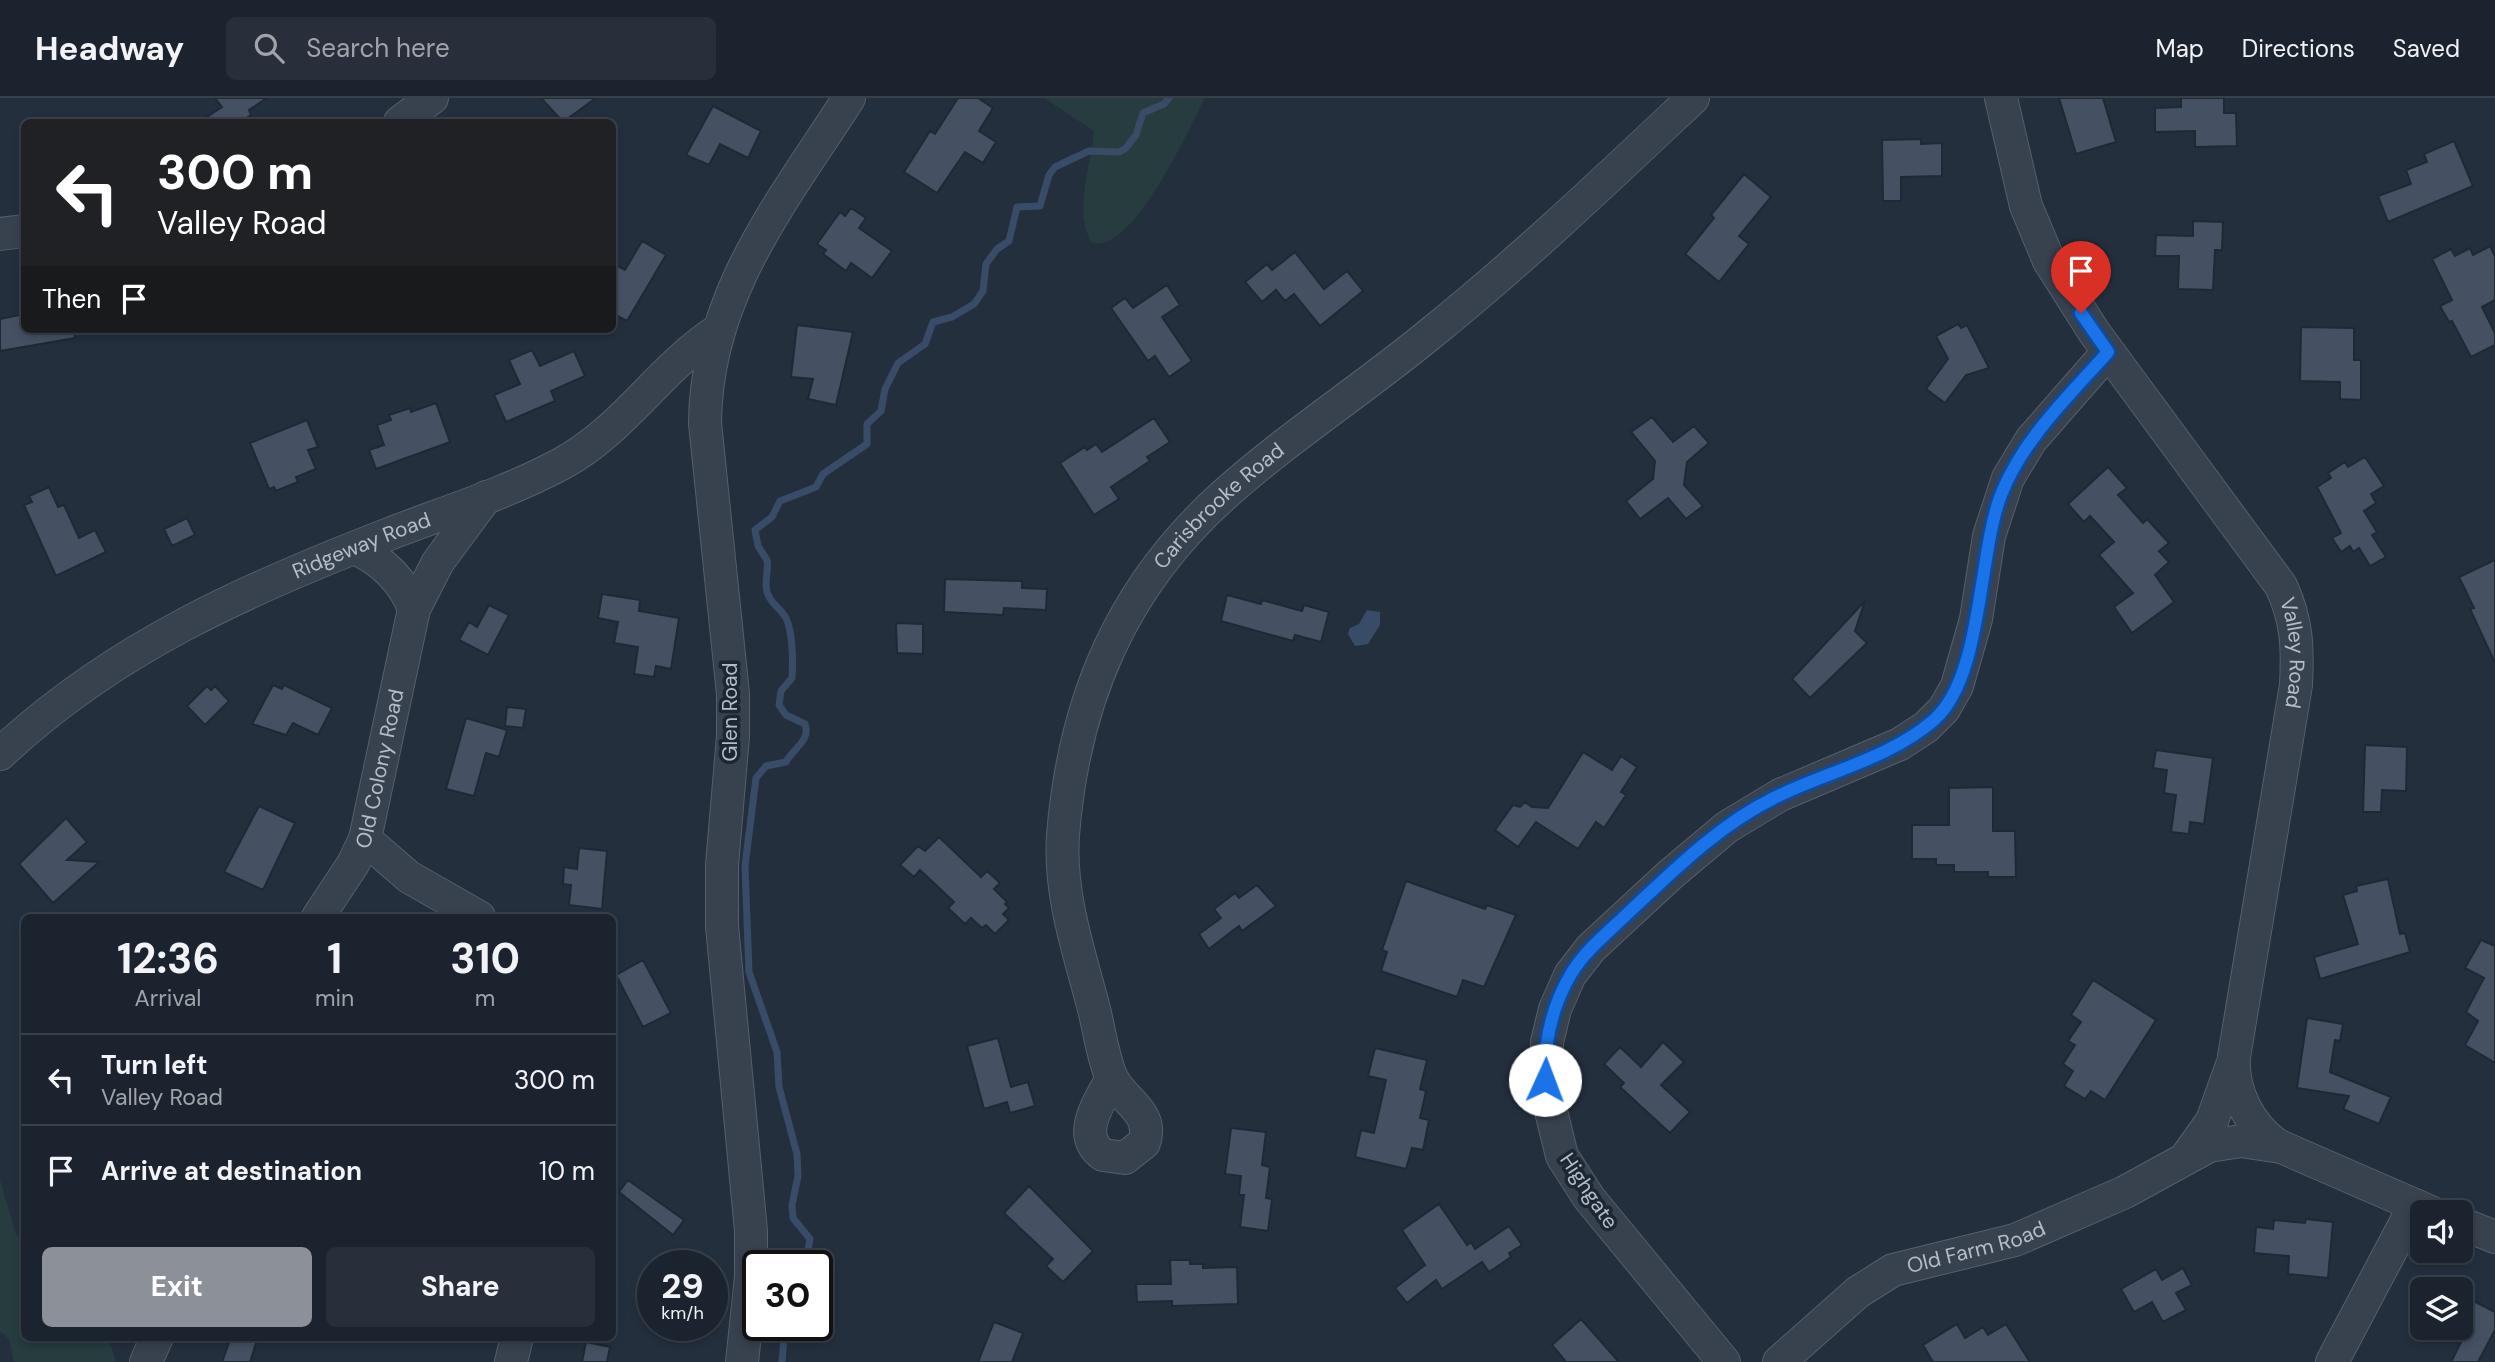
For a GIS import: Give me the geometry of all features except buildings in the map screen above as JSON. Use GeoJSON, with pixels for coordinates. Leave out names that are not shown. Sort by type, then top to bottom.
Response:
{"type":"FeatureCollection","features":[{"type":"Feature","properties":{"kind":"street"},"geometry":{"type":"LineString","coordinates":[[399,113],[432,98]]}},
{"type":"Feature","properties":{"kind":"street","name":"Glen Road"},"geometry":{"type":"LineString","coordinates":[[742,1362],[751,1277],[751,1231],[722,906],[724,829],[734,708],[705,423],[708,378],[717,331],[745,261],[849,98]]}},
{"type":"Feature","properties":{"kind":"street","name":"Carisbrooke Road"},"geometry":{"type":"LineString","coordinates":[[1112,1078],[1068,909],[1062,857],[1069,788],[1082,720],[1099,667],[1116,630],[1172,550],[1224,495],[1503,274],[1693,98]]}},
{"type":"Feature","properties":{"kind":"street","name":"Valley Road"},"geometry":{"type":"LineString","coordinates":[[2001,98],[2035,234],[2070,295],[2108,352],[2281,586],[2298,632],[2296,684],[2234,1057],[2235,1080],[2248,1113],[2266,1136],[2283,1147],[2410,1203]]}},
{"type":"Feature","properties":{"kind":"street"},"geometry":{"type":"LineString","coordinates":[[0,234],[21,231]]}},
{"type":"Feature","properties":{"kind":"street","name":"Ridgeway Road"},"geometry":{"type":"LineString","coordinates":[[0,754],[70,695],[156,637],[215,607],[355,548],[536,477],[586,449],[635,408],[682,358],[717,331]]}},
{"type":"Feature","properties":{"kind":"street","name":"Highgate"},"geometry":{"type":"LineString","coordinates":[[1724,1362],[1597,1208],[1562,1156],[1546,1091],[1547,1042],[1555,1009],[1570,975],[1591,948],[1671,874],[1727,827],[1780,795],[1900,744],[1926,727],[1944,709],[1957,686],[1976,619],[1989,536],[2008,478],[2031,440],[2108,352]]}},
{"type":"Feature","properties":{"kind":"street","name":"Old Colony Road"},"geometry":{"type":"LineString","coordinates":[[320,914],[353,864],[365,839],[414,609],[438,562],[487,496]]}},
{"type":"Feature","properties":{"kind":"street"},"geometry":{"type":"LineString","coordinates":[[355,548],[391,572],[403,586],[414,609]]}},
{"type":"Feature","properties":{"kind":"street"},"geometry":{"type":"LineString","coordinates":[[365,839],[410,877],[474,914]]}},
{"type":"Feature","properties":{"kind":"street","name":"Old Farm Road"},"geometry":{"type":"LineString","coordinates":[[2187,1156],[2202,1139],[2216,1112],[2234,1057]]}},
{"type":"Feature","properties":{"kind":"street","name":"Old Farm Road"},"geometry":{"type":"LineString","coordinates":[[1779,1362],[1858,1292],[1885,1274],[1910,1264],[2015,1240],[2133,1188],[2187,1156],[2225,1142],[2283,1147]]}},
{"type":"Feature","properties":{"kind":"street"},"geometry":{"type":"LineString","coordinates":[[2473,1228],[2495,1237]]}},
{"type":"Feature","properties":{"kind":"street"},"geometry":{"type":"LineString","coordinates":[[2332,1362],[2410,1232]]}},
{"type":"Feature","properties":{"kind":"street"},"geometry":{"type":"LineString","coordinates":[[146,1362],[156,1341]]}},
{"type":"Feature","properties":{"kind":"street"},"geometry":{"type":"LineString","coordinates":[[510,1362],[516,1341]]}},
{"type":"Feature","properties":{"kind":"green space"},"geometry":{"type":"Polygon","coordinates":[[[1044,98],[1205,98],[1173,161],[1142,210],[1125,229],[1108,241],[1092,243],[1086,230],[1083,202],[1094,131],[1044,98]]]}},
{"type":"Feature","properties":{"kind":"green space"},"geometry":{"type":"Polygon","coordinates":[[[0,1180],[21,1242],[21,1341],[106,1341],[111,1346],[116,1362],[14,1362],[9,1339],[0,1331],[0,1180]]]}},
{"type":"Feature","properties":{"kind":"water"},"geometry":{"type":"Polygon","coordinates":[[[1367,610],[1380,612],[1380,625],[1368,644],[1355,646],[1348,634],[1350,628],[1359,624],[1367,610]]]}},
{"type":"Feature","properties":{"kind":"waterway"},"geometry":{"type":"LineString","coordinates":[[808,1250],[810,1239],[793,1218],[792,1205],[798,1176],[797,1154],[779,1087],[777,1052],[749,972],[745,866],[756,778],[766,766],[786,762],[806,735],[805,724],[786,715],[779,705],[781,691],[792,678],[791,639],[786,618],[767,592],[767,560],[758,546],[755,530],[772,517],[780,501],[816,487],[823,474],[867,444],[867,424],[881,411],[885,389],[898,363],[925,344],[933,322],[952,317],[974,304],[983,291],[986,264],[997,249],[1009,241],[1017,207],[1040,206],[1049,175],[1055,167],[1089,151],[1119,152],[1126,148],[1136,135],[1143,113],[1164,104],[1169,98]]}},
{"type":"Feature","properties":{"kind":"waterway"},"geometry":{"type":"LineString","coordinates":[[782,1362],[784,1341]]}},
{"type":"Feature","properties":{"kind":"route"},"geometry":{"type":"LineString","coordinates":[[1545,1080],[1548,1030],[1555,1009],[1570,975],[1591,948],[1706,843],[1739,818],[1791,790],[1890,749],[1926,727],[1950,702],[1976,619],[1989,536],[2008,478],[2031,440],[2108,352],[2081,313]]}}]}
